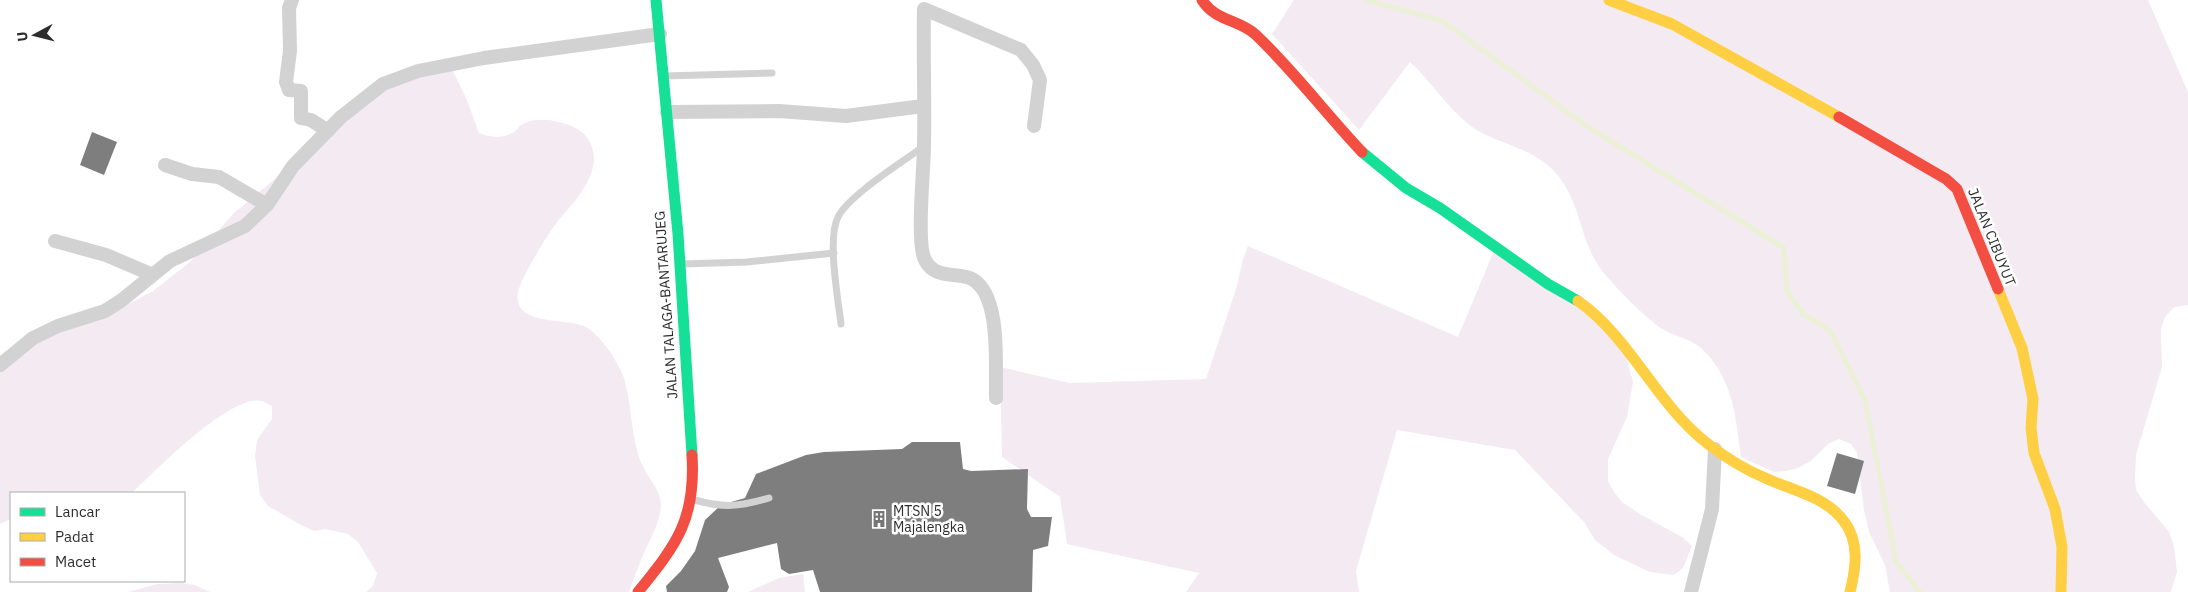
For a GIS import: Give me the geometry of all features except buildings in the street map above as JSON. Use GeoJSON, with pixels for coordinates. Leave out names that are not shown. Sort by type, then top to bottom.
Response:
{"type":"FeatureCollection","features":[{"type":"Feature","properties":{"kind":"street"},"geometry":{"type":"LineString","coordinates":[[292,0],[289,8],[290,51],[286,82],[289,90],[301,91],[300,118],[311,120],[328,131]]}},
{"type":"Feature","properties":{"kind":"street","name":"JALAN TALAGA-BANTARUJEG"},"geometry":{"type":"LineString","coordinates":[[638,592],[666,557],[685,524],[691,499],[693,475],[679,264],[656,0]]}},
{"type":"Feature","properties":{"kind":"street"},"geometry":{"type":"LineString","coordinates":[[1202,0],[1210,10],[1246,28],[1269,47],[1379,168],[1402,186],[1437,206],[1586,308],[1617,339],[1661,399],[1688,428],[1715,449],[1746,469],[1822,502],[1837,514],[1850,532],[1854,542],[1855,572],[1850,592]]}},
{"type":"Feature","properties":{"kind":"street","name":"JALAN CIBUYUT"},"geometry":{"type":"LineString","coordinates":[[1609,0],[1672,24],[1946,179],[1957,189],[2025,357],[2033,398],[2031,428],[2034,453],[2055,509],[2062,547],[2062,592]]}},
{"type":"Feature","properties":{"kind":"street"},"geometry":{"type":"LineString","coordinates":[[996,398],[993,313],[987,293],[972,279],[937,272],[925,261],[921,242],[924,146],[923,5],[1021,50],[1033,65],[1040,80],[1034,126]]}},
{"type":"Feature","properties":{"kind":"street"},"geometry":{"type":"LineString","coordinates":[[0,365],[34,338],[58,326],[105,311],[170,261],[245,226],[266,205],[293,166],[341,117],[383,84],[418,71],[539,49],[660,34]]}},
{"type":"Feature","properties":{"kind":"street"},"geometry":{"type":"LineString","coordinates":[[667,112],[779,112],[846,116],[923,106]]}},
{"type":"Feature","properties":{"kind":"street"},"geometry":{"type":"LineString","coordinates":[[165,165],[192,174],[220,177],[266,205]]}},
{"type":"Feature","properties":{"kind":"street"},"geometry":{"type":"LineString","coordinates":[[55,241],[106,254],[153,275]]}},
{"type":"Feature","properties":{"kind":"street"},"geometry":{"type":"LineString","coordinates":[[1691,592],[1712,509],[1715,449]]}},
{"type":"Feature","properties":{"kind":"lane"},"geometry":{"type":"LineString","coordinates":[[664,76],[772,73]]}},
{"type":"Feature","properties":{"kind":"lane"},"geometry":{"type":"LineString","coordinates":[[841,324],[833,234],[838,217],[853,198],[924,146]]}},
{"type":"Feature","properties":{"kind":"lane"},"geometry":{"type":"LineString","coordinates":[[679,264],[747,262],[834,253]]}},
{"type":"Feature","properties":{"kind":"lane"},"geometry":{"type":"LineString","coordinates":[[691,499],[714,505],[739,506],[769,498]]}},
{"type":"Feature","properties":{"kind":"shaded area"},"geometry":{"type":"Polygon","coordinates":[[[1294,0],[2148,0],[2188,92],[2188,305],[2174,307],[2165,317],[2161,329],[2162,367],[2136,455],[2135,478],[2136,490],[2169,532],[2174,546],[2177,572],[2171,592],[1890,592],[1885,565],[1869,532],[1864,510],[1857,453],[1851,444],[1839,439],[1828,444],[1811,461],[1798,468],[1786,471],[1774,472],[1741,457],[1735,413],[1731,399],[1727,386],[1712,360],[1697,345],[1659,327],[1629,300],[1602,271],[1588,246],[1570,194],[1553,170],[1533,155],[1488,136],[1467,123],[1410,62],[1359,130],[1272,34],[1294,0]]]}},
{"type":"Feature","properties":{"kind":"shaded area"},"geometry":{"type":"Polygon","coordinates":[[[450,65],[466,98],[479,133],[492,137],[502,136],[511,134],[530,121],[548,120],[576,128],[588,139],[593,150],[592,172],[587,183],[535,256],[518,293],[519,304],[524,311],[532,316],[584,326],[597,336],[608,349],[624,378],[637,451],[661,501],[656,528],[629,592],[366,592],[373,586],[377,573],[358,542],[348,534],[325,529],[314,531],[303,526],[268,506],[260,495],[255,456],[257,440],[272,419],[272,406],[262,401],[248,402],[213,421],[133,492],[10,492],[10,519],[0,524],[0,362],[33,343],[106,316],[153,291],[190,262],[234,213],[397,77],[450,65]]]}},
{"type":"Feature","properties":{"kind":"shaded area"},"geometry":{"type":"Polygon","coordinates":[[[1248,246],[1458,337],[1496,246],[1622,341],[1633,382],[1627,417],[1608,459],[1608,481],[1622,502],[1682,537],[1692,546],[1683,568],[1674,575],[1650,572],[1614,555],[1595,540],[1584,522],[1515,450],[1397,430],[1356,571],[1359,592],[1186,592],[1199,573],[1067,544],[1060,497],[1002,457],[1000,367],[1070,383],[1206,379],[1237,286],[1248,246]]]}},
{"type":"Feature","properties":{"kind":"shaded area"},"geometry":{"type":"Polygon","coordinates":[[[803,574],[805,592],[748,592],[779,578],[803,574]]]}},
{"type":"Feature","properties":{"kind":"shaded area"},"geometry":{"type":"Polygon","coordinates":[[[181,583],[195,585],[210,592],[128,592],[158,584],[181,583]]]}},
{"type":"Feature","properties":{"kind":"waterway"},"geometry":{"type":"LineString","coordinates":[[1366,0],[1443,21],[1585,125],[1784,248],[1787,291],[1803,314],[1830,330],[1865,400],[1896,562],[1920,592]]}},
{"type":"Feature","properties":{"kind":"traffic: fast"},"geometry":{"type":"LineString","coordinates":[[656,0],[678,234],[692,455]]}},
{"type":"Feature","properties":{"kind":"traffic: fast"},"geometry":{"type":"LineString","coordinates":[[1362,152],[1406,188],[1440,208],[1548,284],[1578,301]]}},
{"type":"Feature","properties":{"kind":"traffic: slow"},"geometry":{"type":"LineString","coordinates":[[1609,0],[1672,24],[1839,117]]}},
{"type":"Feature","properties":{"kind":"traffic: slow"},"geometry":{"type":"LineString","coordinates":[[1998,289],[2022,348],[2033,399],[2031,428],[2034,453],[2055,509],[2062,547],[2061,592]]}},
{"type":"Feature","properties":{"kind":"traffic: slow"},"geometry":{"type":"LineString","coordinates":[[1578,301],[1597,316],[1613,333],[1673,410],[1708,444],[1749,470],[1816,499],[1843,520],[1852,537],[1855,555],[1854,574],[1850,592]]}},
{"type":"Feature","properties":{"kind":"traffic: jam"},"geometry":{"type":"LineString","coordinates":[[1202,0],[1221,17],[1242,26],[1256,35],[1284,63],[1362,152]]}},
{"type":"Feature","properties":{"kind":"traffic: jam"},"geometry":{"type":"LineString","coordinates":[[1839,117],[1946,179],[1957,189],[1998,289]]}},
{"type":"Feature","properties":{"kind":"traffic: jam"},"geometry":{"type":"LineString","coordinates":[[638,592],[663,559],[681,530],[691,497],[692,455]]}},
{"type":"Feature","properties":{"kind":"place","name":"MTSN 5 Majalengka"},"geometry":{"type":"Point","coordinates":[879,519]}}]}
